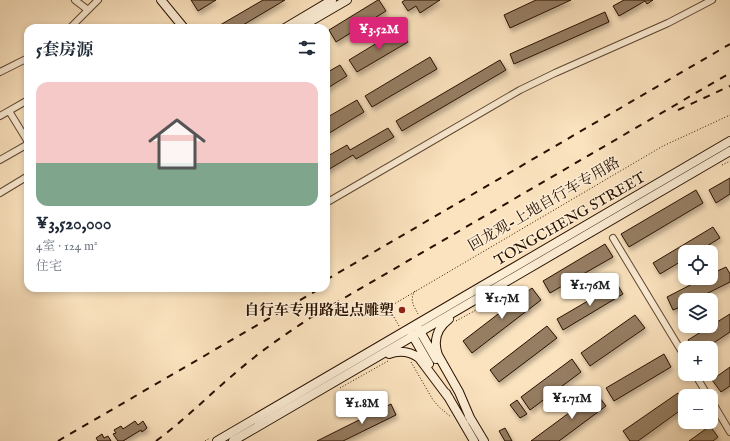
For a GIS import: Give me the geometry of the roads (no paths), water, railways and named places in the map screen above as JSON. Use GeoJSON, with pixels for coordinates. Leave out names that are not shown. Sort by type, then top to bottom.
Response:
{"type":"FeatureCollection","features":[{"type":"Feature","properties":{"kind":"main road"},"geometry":{"type":"LineString","coordinates":[[161,0],[181,24]]}},
{"type":"Feature","properties":{"kind":"main road"},"geometry":{"type":"LineString","coordinates":[[292,24],[332,0]]}},
{"type":"Feature","properties":{"kind":"main road"},"geometry":{"type":"LineString","coordinates":[[306,24],[347,0]]}},
{"type":"Feature","properties":{"kind":"main road","name":"TONGCHENG STREET"},"geometry":{"type":"LineString","coordinates":[[217,441],[414,330],[730,141]]}},
{"type":"Feature","properties":{"kind":"main road","name":"TONGCHENG STREET"},"geometry":{"type":"LineString","coordinates":[[233,441],[333,387],[414,330],[504,287],[730,151]]}},
{"type":"Feature","properties":{"kind":"main road"},"geometry":{"type":"LineString","coordinates":[[702,167],[730,155]]}},
{"type":"Feature","properties":{"kind":"main road"},"geometry":{"type":"LineString","coordinates":[[471,420],[459,392],[438,355],[435,346],[437,334],[445,322],[504,287]]}},
{"type":"Feature","properties":{"kind":"main road"},"geometry":{"type":"LineString","coordinates":[[414,330],[449,398],[474,441]]}},
{"type":"Feature","properties":{"kind":"main road"},"geometry":{"type":"LineString","coordinates":[[414,330],[484,441]]}},
{"type":"Feature","properties":{"kind":"main road"},"geometry":{"type":"LineString","coordinates":[[333,387],[390,354],[402,351],[413,354],[421,360],[449,398]]}},
{"type":"Feature","properties":{"kind":"street"},"geometry":{"type":"LineString","coordinates":[[75,0],[88,10]]}},
{"type":"Feature","properties":{"kind":"street"},"geometry":{"type":"LineString","coordinates":[[74,24],[98,0]]}},
{"type":"Feature","properties":{"kind":"street"},"geometry":{"type":"LineString","coordinates":[[330,201],[520,90],[661,26],[712,0]]}},
{"type":"Feature","properties":{"kind":"street"},"geometry":{"type":"LineString","coordinates":[[0,72],[24,60]]}},
{"type":"Feature","properties":{"kind":"street"},"geometry":{"type":"LineString","coordinates":[[0,116],[24,102]]}},
{"type":"Feature","properties":{"kind":"street"},"geometry":{"type":"LineString","coordinates":[[9,111],[24,136]]}},
{"type":"Feature","properties":{"kind":"street"},"geometry":{"type":"LineString","coordinates":[[0,160],[24,145]]}},
{"type":"Feature","properties":{"kind":"street"},"geometry":{"type":"LineString","coordinates":[[0,193],[24,178]]}},
{"type":"Feature","properties":{"kind":"street"},"geometry":{"type":"LineString","coordinates":[[613,238],[678,345]]}},
{"type":"Feature","properties":{"kind":"street"},"geometry":{"type":"LineString","coordinates":[[718,412],[730,432]]}},
{"type":"Feature","properties":{"kind":"railway"},"geometry":{"type":"LineString","coordinates":[[330,278],[730,44]]}},
{"type":"Feature","properties":{"kind":"railway"},"geometry":{"type":"LineString","coordinates":[[156,441],[178,424],[248,362],[274,342],[310,318],[730,73]]}},
{"type":"Feature","properties":{"kind":"railway"},"geometry":{"type":"LineString","coordinates":[[678,110],[730,86]]}},
{"type":"Feature","properties":{"kind":"railway"},"geometry":{"type":"LineString","coordinates":[[58,441],[314,292]]}},
{"type":"Feature","properties":{"kind":"place","name":"自行车专用路起点雕塑"},"geometry":{"type":"Point","coordinates":[402,310]}}]}
